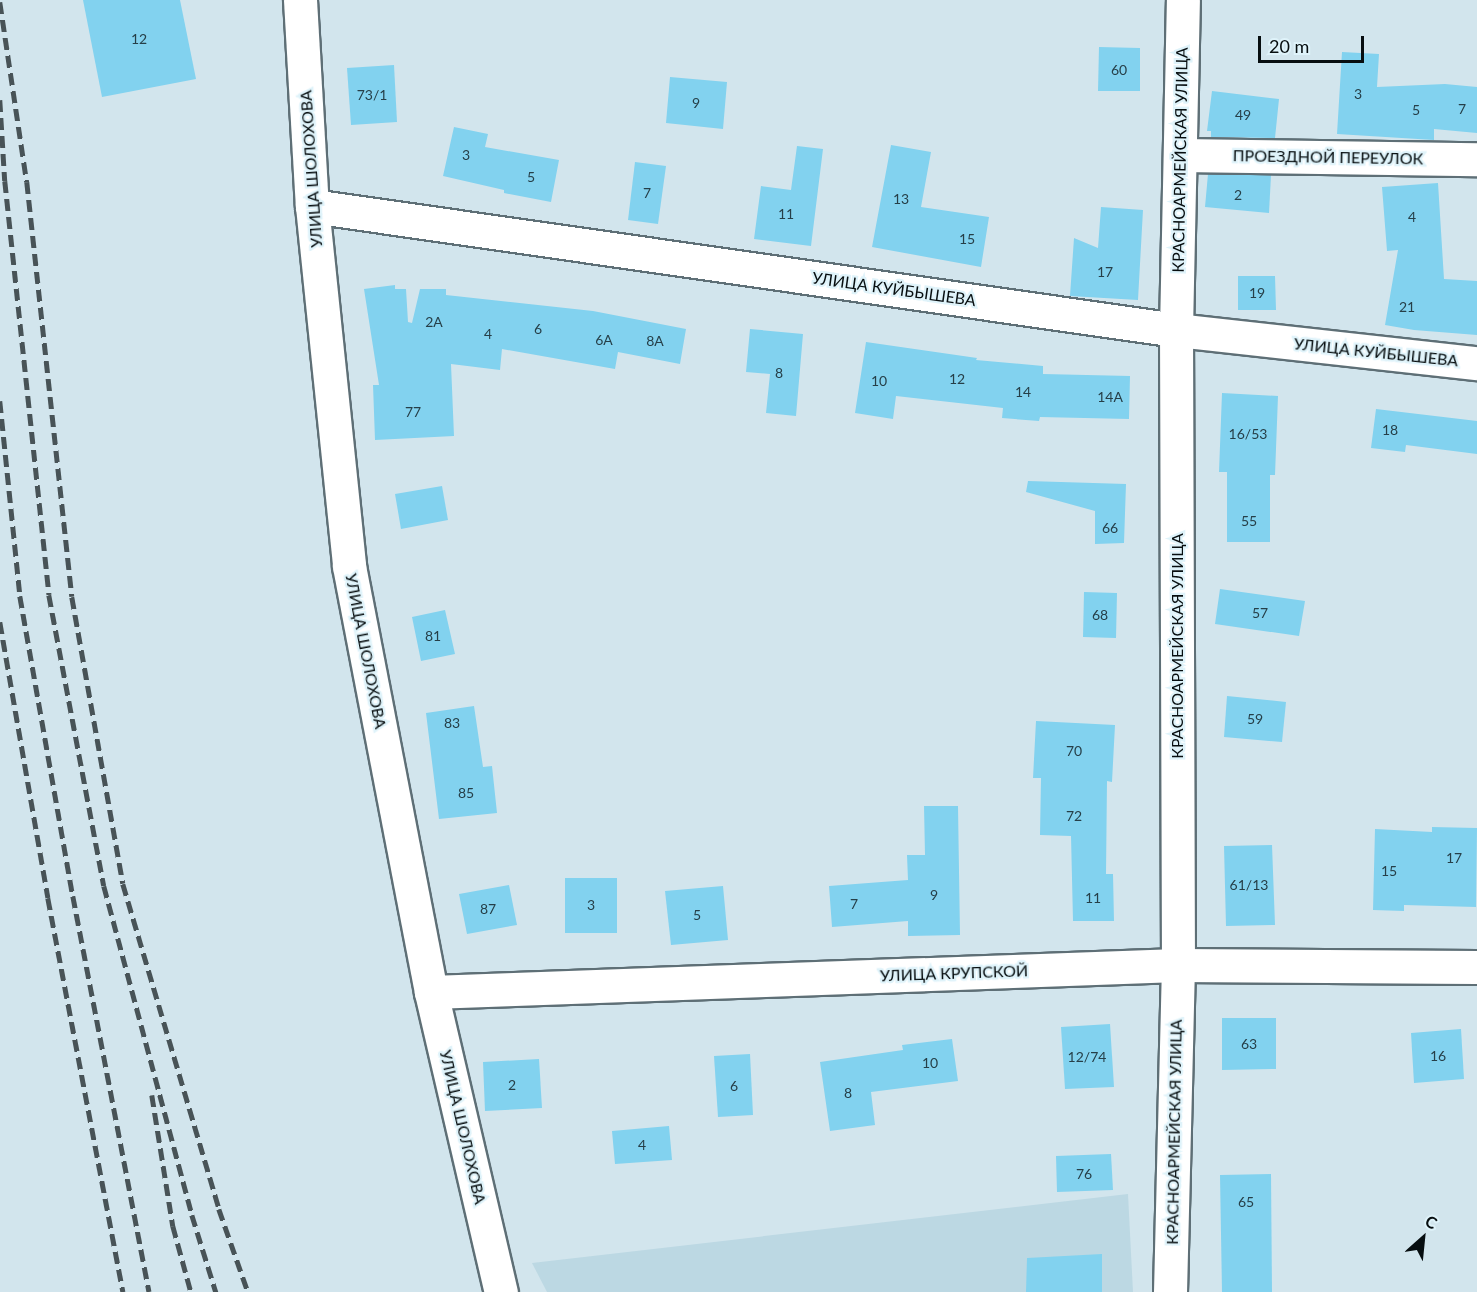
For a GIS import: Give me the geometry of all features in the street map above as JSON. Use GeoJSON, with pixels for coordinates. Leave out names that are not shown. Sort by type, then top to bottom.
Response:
{"type":"FeatureCollection","features":[{"type":"Feature","properties":{"kind":"street","name":"УЛИЦА ШОЛОХОВА"},"geometry":{"type":"LineString","coordinates":[[300,0],[312,206],[349,566],[431,992],[501,1292]]}},
{"type":"Feature","properties":{"kind":"street","name":"КРАСНОАРМЕЙСКАЯ УЛИЦА"},"geometry":{"type":"LineString","coordinates":[[1170,1292],[1178,965],[1176,330],[1183,0]]}},
{"type":"Feature","properties":{"kind":"street","name":"ПРОЕЗДНОЙ ПЕРЕУЛОК"},"geometry":{"type":"LineString","coordinates":[[1180,155],[1477,159]]}},
{"type":"Feature","properties":{"kind":"street","name":"УЛИЦА КУЙБЫШЕВА"},"geometry":{"type":"LineString","coordinates":[[312,206],[1176,330],[1477,363]]}},
{"type":"Feature","properties":{"kind":"street","name":"УЛИЦА КРУПСКОЙ"},"geometry":{"type":"LineString","coordinates":[[431,992],[1178,965],[1477,967]]}},
{"type":"Feature","properties":{"kind":"shaded area"},"geometry":{"type":"Polygon","coordinates":[[[1128,1194],[1133,1292],[547,1292],[532,1263],[1128,1194]]]}},
{"type":"Feature","properties":{"kind":"building"},"geometry":{"type":"Polygon","coordinates":[[[83,0],[180,0],[196,79],[102,97],[83,0]]]}},
{"type":"Feature","properties":{"kind":"building"},"geometry":{"type":"Polygon","coordinates":[[[1099,47],[1140,48],[1140,91],[1098,91],[1099,47]]]}},
{"type":"Feature","properties":{"kind":"building"},"geometry":{"type":"Polygon","coordinates":[[[1342,52],[1379,54],[1377,87],[1445,84],[1477,87],[1477,133],[1434,129],[1434,140],[1337,134],[1342,52]]]}},
{"type":"Feature","properties":{"kind":"building"},"geometry":{"type":"Polygon","coordinates":[[[394,65],[397,122],[351,125],[347,68],[394,65]]]}},
{"type":"Feature","properties":{"kind":"building"},"geometry":{"type":"Polygon","coordinates":[[[670,77],[727,82],[723,129],[666,123],[670,77]]]}},
{"type":"Feature","properties":{"kind":"building"},"geometry":{"type":"Polygon","coordinates":[[[1212,91],[1279,99],[1275,138],[1211,137],[1211,131],[1207,131],[1212,91]]]}},
{"type":"Feature","properties":{"kind":"building"},"geometry":{"type":"Polygon","coordinates":[[[454,127],[488,134],[485,147],[559,160],[551,202],[504,193],[504,190],[443,176],[454,127]]]}},
{"type":"Feature","properties":{"kind":"building"},"geometry":{"type":"Polygon","coordinates":[[[891,145],[931,152],[921,207],[989,217],[981,267],[872,247],[891,145]]]}},
{"type":"Feature","properties":{"kind":"building"},"geometry":{"type":"Polygon","coordinates":[[[797,146],[823,149],[811,246],[754,239],[761,186],[791,190],[797,146]]]}},
{"type":"Feature","properties":{"kind":"building"},"geometry":{"type":"Polygon","coordinates":[[[635,162],[666,166],[658,224],[628,220],[635,162]]]}},
{"type":"Feature","properties":{"kind":"building"},"geometry":{"type":"Polygon","coordinates":[[[1208,174],[1271,175],[1269,213],[1205,207],[1208,174]]]}},
{"type":"Feature","properties":{"kind":"building"},"geometry":{"type":"Polygon","coordinates":[[[1438,183],[1444,279],[1477,281],[1477,335],[1414,330],[1385,325],[1398,250],[1387,251],[1382,187],[1438,183]]]}},
{"type":"Feature","properties":{"kind":"building"},"geometry":{"type":"Polygon","coordinates":[[[1101,207],[1143,210],[1138,300],[1070,296],[1074,238],[1098,248],[1101,207]]]}},
{"type":"Feature","properties":{"kind":"building"},"geometry":{"type":"Polygon","coordinates":[[[1238,276],[1275,276],[1276,310],[1238,310],[1238,276]]]}},
{"type":"Feature","properties":{"kind":"building"},"geometry":{"type":"Polygon","coordinates":[[[395,285],[395,289],[406,289],[408,322],[412,323],[420,289],[446,289],[446,295],[593,311],[686,329],[680,364],[618,352],[615,369],[502,349],[500,370],[451,364],[454,436],[375,440],[373,385],[379,385],[364,289],[395,285]]]}},
{"type":"Feature","properties":{"kind":"building"},"geometry":{"type":"Polygon","coordinates":[[[750,329],[803,334],[796,416],[766,413],[770,374],[746,372],[750,329]]]}},
{"type":"Feature","properties":{"kind":"building"},"geometry":{"type":"Polygon","coordinates":[[[866,342],[977,358],[976,360],[1043,366],[1043,374],[1130,376],[1129,419],[1040,417],[1039,421],[1002,418],[1003,408],[896,396],[893,419],[855,413],[866,342]]]}},
{"type":"Feature","properties":{"kind":"building"},"geometry":{"type":"Polygon","coordinates":[[[1222,393],[1278,396],[1275,475],[1270,475],[1270,542],[1227,542],[1227,472],[1219,472],[1222,393]]]}},
{"type":"Feature","properties":{"kind":"building"},"geometry":{"type":"Polygon","coordinates":[[[1376,409],[1477,421],[1477,454],[1406,445],[1405,452],[1371,448],[1376,409]]]}},
{"type":"Feature","properties":{"kind":"building"},"geometry":{"type":"Polygon","coordinates":[[[1028,481],[1126,484],[1124,543],[1095,544],[1095,511],[1026,492],[1028,481]]]}},
{"type":"Feature","properties":{"kind":"building"},"geometry":{"type":"Polygon","coordinates":[[[442,486],[448,520],[401,529],[395,494],[442,486]]]}},
{"type":"Feature","properties":{"kind":"building"},"geometry":{"type":"Polygon","coordinates":[[[1220,589],[1305,601],[1299,636],[1215,624],[1220,589]]]}},
{"type":"Feature","properties":{"kind":"building"},"geometry":{"type":"Polygon","coordinates":[[[1084,592],[1117,593],[1116,638],[1083,637],[1084,592]]]}},
{"type":"Feature","properties":{"kind":"building"},"geometry":{"type":"Polygon","coordinates":[[[445,610],[455,654],[421,661],[412,617],[445,610]]]}},
{"type":"Feature","properties":{"kind":"building"},"geometry":{"type":"Polygon","coordinates":[[[1227,696],[1286,702],[1282,742],[1224,737],[1227,696]]]}},
{"type":"Feature","properties":{"kind":"building"},"geometry":{"type":"Polygon","coordinates":[[[474,706],[483,767],[492,766],[497,813],[439,819],[426,713],[474,706]]]}},
{"type":"Feature","properties":{"kind":"building"},"geometry":{"type":"Polygon","coordinates":[[[1036,721],[1115,725],[1112,782],[1107,781],[1106,874],[1113,874],[1114,921],[1073,921],[1071,836],[1040,835],[1041,778],[1033,778],[1036,721]]]}},
{"type":"Feature","properties":{"kind":"building"},"geometry":{"type":"Polygon","coordinates":[[[924,806],[958,806],[960,935],[908,936],[908,921],[832,927],[829,886],[908,880],[907,855],[925,855],[924,806]]]}},
{"type":"Feature","properties":{"kind":"building"},"geometry":{"type":"Polygon","coordinates":[[[1432,827],[1477,828],[1476,907],[1404,905],[1404,911],[1373,910],[1375,829],[1432,832],[1432,827]]]}},
{"type":"Feature","properties":{"kind":"building"},"geometry":{"type":"Polygon","coordinates":[[[1272,845],[1275,925],[1226,926],[1224,846],[1272,845]]]}},
{"type":"Feature","properties":{"kind":"building"},"geometry":{"type":"Polygon","coordinates":[[[565,878],[617,878],[617,933],[565,933],[565,878]]]}},
{"type":"Feature","properties":{"kind":"building"},"geometry":{"type":"Polygon","coordinates":[[[509,885],[517,925],[467,934],[459,894],[509,885]]]}},
{"type":"Feature","properties":{"kind":"building"},"geometry":{"type":"Polygon","coordinates":[[[723,886],[728,940],[671,945],[665,891],[723,886]]]}},
{"type":"Feature","properties":{"kind":"building"},"geometry":{"type":"Polygon","coordinates":[[[1222,1018],[1276,1018],[1276,1069],[1222,1070],[1222,1018]]]}},
{"type":"Feature","properties":{"kind":"building"},"geometry":{"type":"Polygon","coordinates":[[[1110,1024],[1114,1087],[1065,1089],[1061,1027],[1110,1024]]]}},
{"type":"Feature","properties":{"kind":"building"},"geometry":{"type":"Polygon","coordinates":[[[1461,1029],[1464,1079],[1414,1083],[1411,1033],[1461,1029]]]}},
{"type":"Feature","properties":{"kind":"building"},"geometry":{"type":"Polygon","coordinates":[[[952,1039],[958,1081],[871,1092],[875,1125],[830,1131],[820,1062],[903,1050],[902,1045],[952,1039]]]}},
{"type":"Feature","properties":{"kind":"building"},"geometry":{"type":"Polygon","coordinates":[[[750,1054],[753,1115],[718,1117],[714,1056],[750,1054]]]}},
{"type":"Feature","properties":{"kind":"building"},"geometry":{"type":"Polygon","coordinates":[[[539,1059],[542,1108],[485,1111],[483,1062],[539,1059]]]}},
{"type":"Feature","properties":{"kind":"building"},"geometry":{"type":"Polygon","coordinates":[[[669,1126],[672,1160],[615,1164],[612,1131],[669,1126]]]}},
{"type":"Feature","properties":{"kind":"building"},"geometry":{"type":"Polygon","coordinates":[[[1111,1154],[1113,1190],[1057,1192],[1056,1156],[1111,1154]]]}},
{"type":"Feature","properties":{"kind":"building"},"geometry":{"type":"Polygon","coordinates":[[[1271,1174],[1272,1292],[1222,1292],[1220,1175],[1271,1174]]]}},
{"type":"Feature","properties":{"kind":"building"},"geometry":{"type":"Polygon","coordinates":[[[1102,1254],[1102,1292],[1026,1292],[1027,1258],[1102,1254]]]}},
{"type":"Feature","properties":{"kind":"railway"},"geometry":{"type":"LineString","coordinates":[[0,2],[27,182],[72,597],[123,884],[219,1209],[248,1292]]}},
{"type":"Feature","properties":{"kind":"railway"},"geometry":{"type":"LineString","coordinates":[[0,100],[5,181],[49,595],[104,886],[192,1215],[216,1292]]}},
{"type":"Feature","properties":{"kind":"railway"},"geometry":{"type":"LineString","coordinates":[[0,401],[20,596],[73,896],[149,1292]]}},
{"type":"Feature","properties":{"kind":"railway"},"geometry":{"type":"LineString","coordinates":[[0,622],[48,898],[123,1292]]}},
{"type":"Feature","properties":{"kind":"railway"},"geometry":{"type":"LineString","coordinates":[[152,1095],[173,1226],[191,1292]]}}]}
